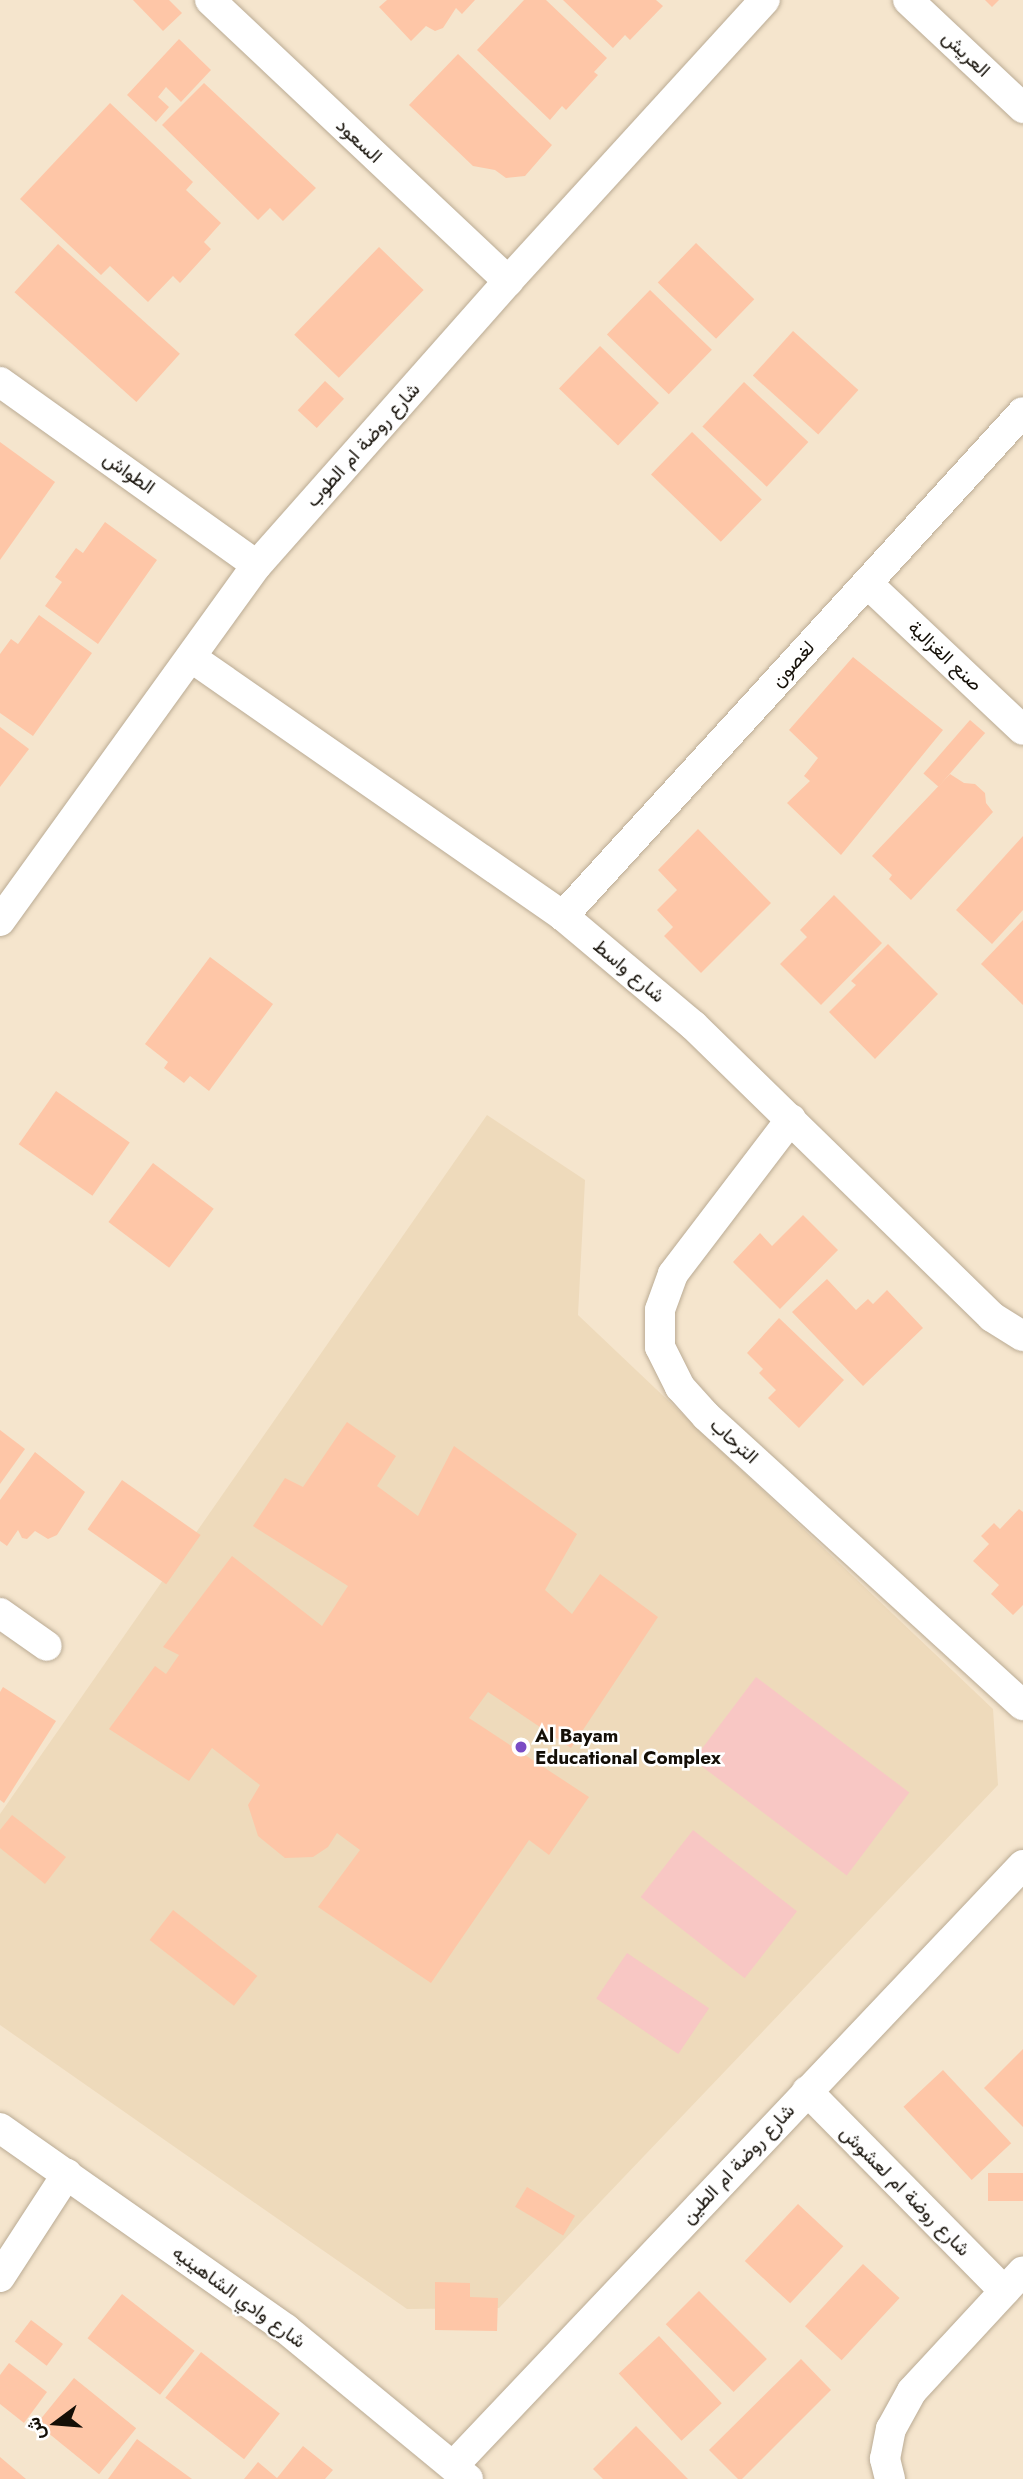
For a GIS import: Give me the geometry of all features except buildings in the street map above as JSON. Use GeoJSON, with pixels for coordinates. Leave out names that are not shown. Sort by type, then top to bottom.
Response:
{"type":"FeatureCollection","features":[{"type":"Feature","properties":{"kind":"street","name":"السعود"},"geometry":{"type":"LineString","coordinates":[[210,0],[508,281]]}},
{"type":"Feature","properties":{"kind":"street","name":"شارع روضة ام الطوب"},"geometry":{"type":"LineString","coordinates":[[0,922],[257,565],[508,281],[765,0]]}},
{"type":"Feature","properties":{"kind":"street","name":"العريش"},"geometry":{"type":"LineString","coordinates":[[908,0],[1023,108]]}},
{"type":"Feature","properties":{"kind":"street","name":"الطواش"},"geometry":{"type":"LineString","coordinates":[[0,382],[257,565]]}},
{"type":"Feature","properties":{"kind":"street","name":"لغصون"},"geometry":{"type":"LineString","coordinates":[[562,916],[1023,412]]}},
{"type":"Feature","properties":{"kind":"street","name":"صنع الغزالية"},"geometry":{"type":"LineString","coordinates":[[867,583],[1023,730]]}},
{"type":"Feature","properties":{"kind":"street","name":"شارع واسط"},"geometry":{"type":"LineString","coordinates":[[191,657],[562,916],[693,1025],[992,1317],[1023,1336]]}},
{"type":"Feature","properties":{"kind":"street","name":"الترحاب"},"geometry":{"type":"LineString","coordinates":[[791,1119],[673,1274],[660,1310],[660,1347],[680,1387],[706,1416],[1023,1705]]}},
{"type":"Feature","properties":{"kind":"street"},"geometry":{"type":"LineString","coordinates":[[0,1613],[47,1646]]}},
{"type":"Feature","properties":{"kind":"street","name":"شارع روضة ام الطين"},"geometry":{"type":"LineString","coordinates":[[461,2472],[807,2091],[1023,1865]]}},
{"type":"Feature","properties":{"kind":"street","name":"شارع روضة ام لعشوش"},"geometry":{"type":"LineString","coordinates":[[807,2091],[1013,2281],[912,2391],[891,2429],[885,2459],[890,2479]]}},
{"type":"Feature","properties":{"kind":"street","name":"شارع وادي الشاهينيه"},"geometry":{"type":"LineString","coordinates":[[0,2128],[286,2329],[461,2472]]}},
{"type":"Feature","properties":{"kind":"street"},"geometry":{"type":"LineString","coordinates":[[0,2277],[67,2174]]}},
{"type":"Feature","properties":{"kind":"shaded area","name":"Al Bayam Educational Complex"},"geometry":{"type":"Polygon","coordinates":[[[487,1115],[585,1180],[578,1315],[993,1709],[998,1785],[499,2308],[407,2309],[0,2025],[0,1814],[487,1115]]]}},
{"type":"Feature","properties":{"kind":"shaded area"},"geometry":{"type":"Polygon","coordinates":[[[756,1677],[909,1793],[847,1876],[693,1760],[756,1677]]]}},
{"type":"Feature","properties":{"kind":"shaded area"},"geometry":{"type":"Polygon","coordinates":[[[693,1830],[797,1911],[745,1978],[641,1897],[693,1830]]]}},
{"type":"Feature","properties":{"kind":"shaded area"},"geometry":{"type":"Polygon","coordinates":[[[627,1953],[709,2008],[678,2054],[596,1999],[627,1953]]]}},
{"type":"Feature","properties":{"kind":"place","name":"Al Bayam Educational Complex"},"geometry":{"type":"Point","coordinates":[521,1747]}}]}
